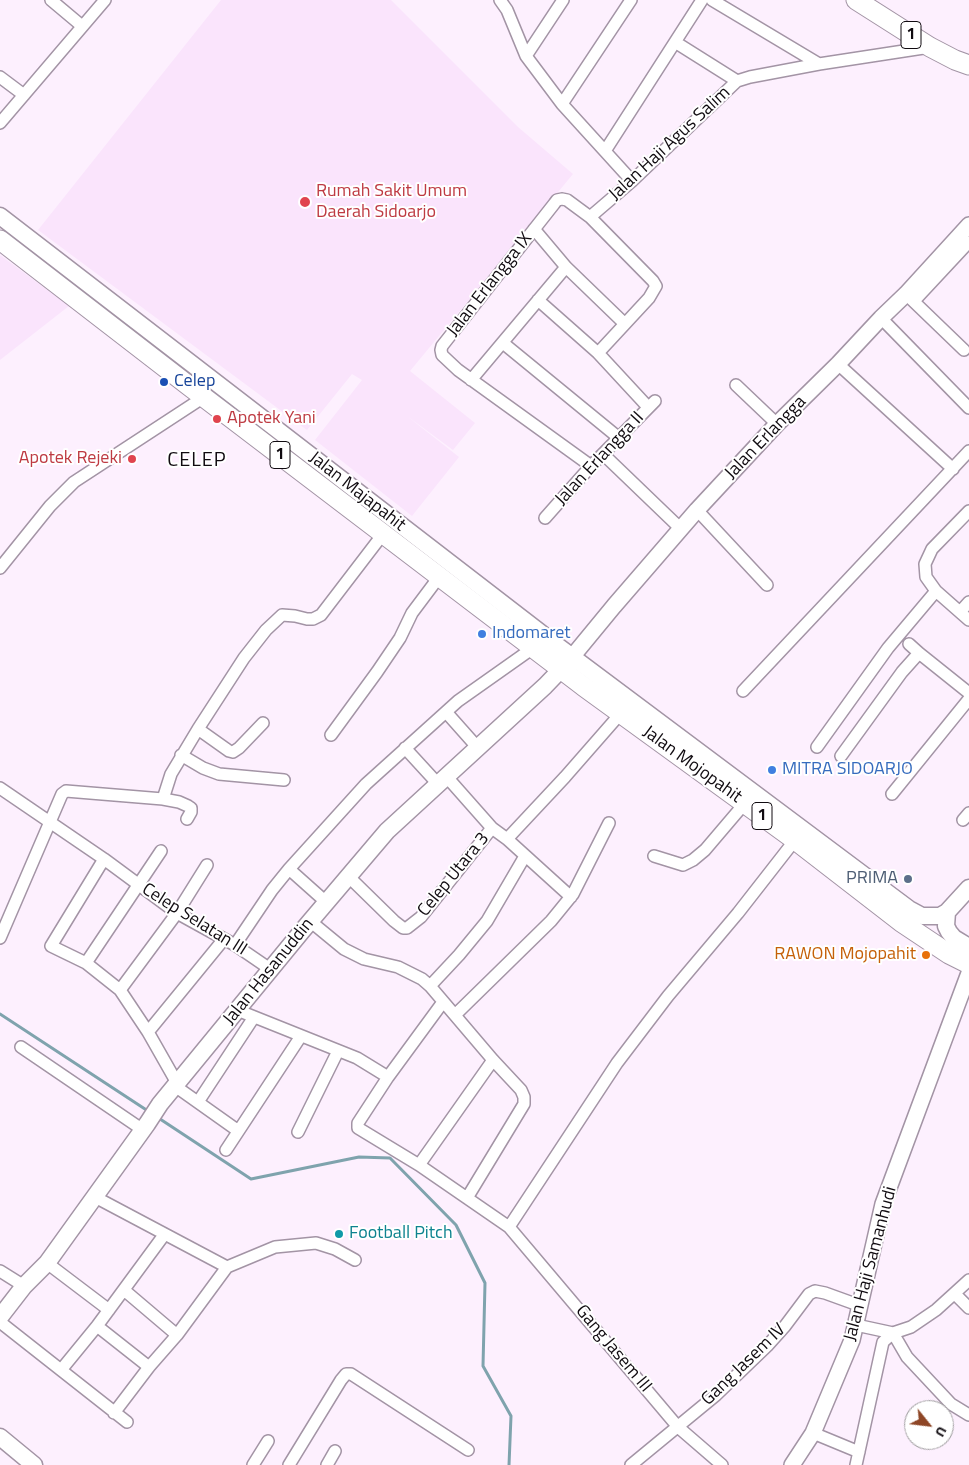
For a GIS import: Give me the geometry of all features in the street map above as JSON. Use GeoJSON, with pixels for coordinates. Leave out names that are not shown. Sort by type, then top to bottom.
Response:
{"type":"FeatureCollection","features":[{"type":"Feature","properties":{"kind":"highway","name":"1"},"geometry":{"type":"LineString","coordinates":[[856,0],[930,47],[969,65]]}},
{"type":"Feature","properties":{"kind":"highway","name":"Jalan Majapahit"},"geometry":{"type":"LineString","coordinates":[[5,248],[72,302],[204,397],[533,648],[567,663]]}},
{"type":"Feature","properties":{"kind":"highway","name":"Jalan Mojopahit"},"geometry":{"type":"LineString","coordinates":[[567,663],[621,713],[795,840],[901,922],[949,954],[969,964]]}},
{"type":"Feature","properties":{"kind":"main road","name":"Jalan Majapahit"},"geometry":{"type":"LineString","coordinates":[[0,216],[567,663]]}},
{"type":"Feature","properties":{"kind":"main road","name":"Jalan Hasanuddin"},"geometry":{"type":"LineString","coordinates":[[0,1317],[24,1286],[47,1262],[96,1197],[160,1104],[386,831],[478,748],[567,663]]}},
{"type":"Feature","properties":{"kind":"main road","name":"Jalan Mojopahit"},"geometry":{"type":"LineString","coordinates":[[567,663],[909,909],[922,916],[932,917],[940,916],[947,912]]}},
{"type":"Feature","properties":{"kind":"main road"},"geometry":{"type":"LineString","coordinates":[[969,888],[947,912],[946,926],[954,938],[969,947]]}},
{"type":"Feature","properties":{"kind":"main road"},"geometry":{"type":"LineString","coordinates":[[0,1437],[34,1465]]}},
{"type":"Feature","properties":{"kind":"street"},"geometry":{"type":"LineString","coordinates":[[51,0],[82,26]]}},
{"type":"Feature","properties":{"kind":"street"},"geometry":{"type":"LineString","coordinates":[[0,123],[104,0]]}},
{"type":"Feature","properties":{"kind":"street"},"geometry":{"type":"LineString","coordinates":[[500,0],[507,10],[526,56],[562,104],[632,181]]}},
{"type":"Feature","properties":{"kind":"street"},"geometry":{"type":"LineString","coordinates":[[526,56],[563,0]]}},
{"type":"Feature","properties":{"kind":"street"},"geometry":{"type":"LineString","coordinates":[[562,104],[631,0]]}},
{"type":"Feature","properties":{"kind":"street"},"geometry":{"type":"LineString","coordinates":[[605,151],[702,0]]}},
{"type":"Feature","properties":{"kind":"street"},"geometry":{"type":"LineString","coordinates":[[712,0],[819,64]]}},
{"type":"Feature","properties":{"kind":"street"},"geometry":{"type":"LineString","coordinates":[[675,42],[737,82]]}},
{"type":"Feature","properties":{"kind":"street","name":"Jalan Haji Agus Salim"},"geometry":{"type":"LineString","coordinates":[[593,214],[632,181],[737,82],[750,77],[819,64],[930,47]]}},
{"type":"Feature","properties":{"kind":"street"},"geometry":{"type":"LineString","coordinates":[[0,77],[24,95]]}},
{"type":"Feature","properties":{"kind":"street","name":"Jalan Erlangga IX"},"geometry":{"type":"LineString","coordinates":[[591,466],[458,370],[442,355],[441,350],[442,346],[557,200],[567,200],[593,214]]}},
{"type":"Feature","properties":{"kind":"street"},"geometry":{"type":"LineString","coordinates":[[538,300],[598,353],[649,298],[656,286],[653,281],[593,214]]}},
{"type":"Feature","properties":{"kind":"street","name":"Jalan Erlangga"},"geometry":{"type":"LineString","coordinates":[[567,663],[697,510],[777,424],[838,364],[881,318],[910,298],[969,226]]}},
{"type":"Feature","properties":{"kind":"street"},"geometry":{"type":"LineString","coordinates":[[534,229],[566,267],[625,324]]}},
{"type":"Feature","properties":{"kind":"street"},"geometry":{"type":"LineString","coordinates":[[967,350],[910,298],[969,242]]}},
{"type":"Feature","properties":{"kind":"street"},"geometry":{"type":"LineString","coordinates":[[472,380],[566,267]]}},
{"type":"Feature","properties":{"kind":"street"},"geometry":{"type":"LineString","coordinates":[[881,318],[969,408]]}},
{"type":"Feature","properties":{"kind":"street"},"geometry":{"type":"LineString","coordinates":[[502,343],[619,438]]}},
{"type":"Feature","properties":{"kind":"street","name":"Jalan Erlangga II"},"geometry":{"type":"LineString","coordinates":[[545,518],[591,466],[652,404],[598,353]]}},
{"type":"Feature","properties":{"kind":"street"},"geometry":{"type":"LineString","coordinates":[[838,364],[952,469]]}},
{"type":"Feature","properties":{"kind":"street"},"geometry":{"type":"LineString","coordinates":[[736,385],[777,424]]}},
{"type":"Feature","properties":{"kind":"street"},"geometry":{"type":"LineString","coordinates":[[0,568],[50,506],[74,482],[204,397]]}},
{"type":"Feature","properties":{"kind":"street"},"geometry":{"type":"LineString","coordinates":[[743,691],[969,451]]}},
{"type":"Feature","properties":{"kind":"street"},"geometry":{"type":"LineString","coordinates":[[603,454],[681,529]]}},
{"type":"Feature","properties":{"kind":"street"},"geometry":{"type":"LineString","coordinates":[[697,510],[767,585]]}},
{"type":"Feature","properties":{"kind":"street"},"geometry":{"type":"LineString","coordinates":[[969,511],[932,549],[925,564],[926,578],[936,591],[965,616],[969,602]]}},
{"type":"Feature","properties":{"kind":"street"},"geometry":{"type":"LineString","coordinates":[[163,799],[171,774],[181,755],[244,658],[266,630],[282,615],[295,616],[306,620],[321,615],[384,534]]}},
{"type":"Feature","properties":{"kind":"street"},"geometry":{"type":"LineString","coordinates":[[331,734],[377,672],[400,638],[412,614],[439,576]]}},
{"type":"Feature","properties":{"kind":"street"},"geometry":{"type":"LineString","coordinates":[[817,746],[902,639],[936,591]]}},
{"type":"Feature","properties":{"kind":"street"},"geometry":{"type":"LineString","coordinates":[[902,639],[969,693]]}},
{"type":"Feature","properties":{"kind":"street"},"geometry":{"type":"LineString","coordinates":[[234,944],[289,869],[366,784],[446,712],[496,672],[533,648]]}},
{"type":"Feature","properties":{"kind":"street"},"geometry":{"type":"LineString","coordinates":[[841,756],[902,672],[919,653]]}},
{"type":"Feature","properties":{"kind":"street"},"geometry":{"type":"LineString","coordinates":[[892,794],[969,699]]}},
{"type":"Feature","properties":{"kind":"street"},"geometry":{"type":"LineString","coordinates":[[446,712],[478,748]]}},
{"type":"Feature","properties":{"kind":"street"},"geometry":{"type":"LineString","coordinates":[[507,839],[621,713]]}},
{"type":"Feature","properties":{"kind":"street"},"geometry":{"type":"LineString","coordinates":[[198,728],[233,752],[263,723]]}},
{"type":"Feature","properties":{"kind":"street"},"geometry":{"type":"LineString","coordinates":[[405,748],[571,897]]}},
{"type":"Feature","properties":{"kind":"street"},"geometry":{"type":"LineString","coordinates":[[181,755],[203,768],[219,774],[284,780]]}},
{"type":"Feature","properties":{"kind":"street","name":"Celep Selatan III"},"geometry":{"type":"LineString","coordinates":[[0,788],[104,859],[177,913],[234,944],[270,969]]}},
{"type":"Feature","properties":{"kind":"street"},"geometry":{"type":"LineString","coordinates":[[0,938],[62,794],[70,790],[163,799],[188,806],[191,812],[187,819]]}},
{"type":"Feature","properties":{"kind":"street"},"geometry":{"type":"LineString","coordinates":[[654,856],[683,865],[693,860],[705,850],[745,803]]}},
{"type":"Feature","properties":{"kind":"street"},"geometry":{"type":"LineString","coordinates":[[455,1015],[551,922],[571,897],[610,823]]}},
{"type":"Feature","properties":{"kind":"street","name":"Celep Utara 3"},"geometry":{"type":"LineString","coordinates":[[348,876],[394,921],[403,928],[407,928],[420,917],[492,828]]}},
{"type":"Feature","properties":{"kind":"street"},"geometry":{"type":"LineString","coordinates":[[509,1226],[617,1063],[668,996],[795,840]]}},
{"type":"Feature","properties":{"kind":"street"},"geometry":{"type":"LineString","coordinates":[[86,963],[161,851]]}},
{"type":"Feature","properties":{"kind":"street"},"geometry":{"type":"LineString","coordinates":[[430,986],[487,921],[525,856]]}},
{"type":"Feature","properties":{"kind":"street"},"geometry":{"type":"LineString","coordinates":[[104,859],[51,946],[86,963],[120,990],[148,1032],[176,1085],[238,1130]]}},
{"type":"Feature","properties":{"kind":"street"},"geometry":{"type":"LineString","coordinates":[[120,990],[177,913],[207,865]]}},
{"type":"Feature","properties":{"kind":"street"},"geometry":{"type":"LineString","coordinates":[[289,869],[326,902]]}},
{"type":"Feature","properties":{"kind":"street"},"geometry":{"type":"LineString","coordinates":[[310,921],[344,949],[364,959],[398,967],[422,979],[492,1060],[521,1090],[524,1096],[524,1104],[467,1198]]}},
{"type":"Feature","properties":{"kind":"street"},"geometry":{"type":"LineString","coordinates":[[148,1032],[224,939]]}},
{"type":"Feature","properties":{"kind":"street","name":"Jalan Haji Samanhudi"},"geometry":{"type":"LineString","coordinates":[[792,1465],[813,1433],[852,1340],[883,1204],[969,973]]}},
{"type":"Feature","properties":{"kind":"street"},"geometry":{"type":"LineString","coordinates":[[237,1010],[357,1058],[388,1076],[443,1002]]}},
{"type":"Feature","properties":{"kind":"street"},"geometry":{"type":"LineString","coordinates":[[198,1102],[254,1017]]}},
{"type":"Feature","properties":{"kind":"street"},"geometry":{"type":"LineString","coordinates":[[226,1150],[301,1036]]}},
{"type":"Feature","properties":{"kind":"street"},"geometry":{"type":"LineString","coordinates":[[21,1047],[145,1127]]}},
{"type":"Feature","properties":{"kind":"street"},"geometry":{"type":"LineString","coordinates":[[298,1132],[338,1051]]}},
{"type":"Feature","properties":{"kind":"street"},"geometry":{"type":"LineString","coordinates":[[419,1165],[492,1060]]}},
{"type":"Feature","properties":{"kind":"street","name":"Gang Jasem III"},"geometry":{"type":"LineString","coordinates":[[388,1076],[358,1123],[358,1128],[419,1165],[509,1226],[678,1427],[722,1465]]}},
{"type":"Feature","properties":{"kind":"street"},"geometry":{"type":"LineString","coordinates":[[96,1197],[227,1267]]}},
{"type":"Feature","properties":{"kind":"street"},"geometry":{"type":"LineString","coordinates":[[61,1370],[97,1326],[164,1235]]}},
{"type":"Feature","properties":{"kind":"street"},"geometry":{"type":"LineString","coordinates":[[114,1413],[149,1367],[177,1335],[227,1267],[275,1247],[316,1243],[335,1249],[355,1260]]}},
{"type":"Feature","properties":{"kind":"street"},"geometry":{"type":"LineString","coordinates":[[47,1262],[109,1310]]}},
{"type":"Feature","properties":{"kind":"street"},"geometry":{"type":"LineString","coordinates":[[0,1270],[24,1286]]}},
{"type":"Feature","properties":{"kind":"street"},"geometry":{"type":"LineString","coordinates":[[856,1465],[882,1345],[894,1333],[911,1327],[936,1310],[969,1280]]}},
{"type":"Feature","properties":{"kind":"street"},"geometry":{"type":"LineString","coordinates":[[124,1290],[177,1335]]}},
{"type":"Feature","properties":{"kind":"street","name":"Gang Jasem IV"},"geometry":{"type":"LineString","coordinates":[[631,1465],[716,1395],[767,1346],[809,1294],[815,1291],[824,1293],[861,1306]]}},
{"type":"Feature","properties":{"kind":"street"},"geometry":{"type":"LineString","coordinates":[[955,1294],[969,1308]]}},
{"type":"Feature","properties":{"kind":"street"},"geometry":{"type":"LineString","coordinates":[[0,1322],[127,1422]]}},
{"type":"Feature","properties":{"kind":"street"},"geometry":{"type":"LineString","coordinates":[[856,1325],[894,1333],[907,1357],[952,1404],[969,1415]]}},
{"type":"Feature","properties":{"kind":"street"},"geometry":{"type":"LineString","coordinates":[[97,1326],[149,1367]]}},
{"type":"Feature","properties":{"kind":"street"},"geometry":{"type":"LineString","coordinates":[[289,1465],[346,1374],[351,1374],[468,1450]]}},
{"type":"Feature","properties":{"kind":"street"},"geometry":{"type":"LineString","coordinates":[[813,1433],[859,1452]]}},
{"type":"Feature","properties":{"kind":"street"},"geometry":{"type":"LineString","coordinates":[[253,1465],[268,1442]]}},
{"type":"Feature","properties":{"kind":"street"},"geometry":{"type":"LineString","coordinates":[[327,1465],[335,1451]]}},
{"type":"Feature","properties":{"kind":"shaded area","name":"Rumah Sakit Umum Daerah Sidoarjo"},"geometry":{"type":"Polygon","coordinates":[[[221,0],[391,0],[518,127],[573,174],[410,371],[475,423],[453,450],[407,416],[459,457],[412,516],[315,440],[362,380],[352,374],[307,430],[38,230],[221,0]]]}},
{"type":"Feature","properties":{"kind":"shaded area"},"geometry":{"type":"Polygon","coordinates":[[[0,255],[69,306],[0,360],[0,255]]]}},
{"type":"Feature","properties":{"kind":"waterway"},"geometry":{"type":"LineString","coordinates":[[0,1014],[148,1111]]}},
{"type":"Feature","properties":{"kind":"waterway"},"geometry":{"type":"LineString","coordinates":[[157,1117],[251,1179],[359,1157],[390,1158],[456,1225],[485,1283],[483,1366],[511,1416],[509,1465]]}},
{"type":"Feature","properties":{"kind":"place","name":"Rumah Sakit Umum Daerah Sidoarjo"},"geometry":{"type":"Point","coordinates":[305,202]}},
{"type":"Feature","properties":{"kind":"place","name":"Celep"},"geometry":{"type":"Point","coordinates":[164,382]}},
{"type":"Feature","properties":{"kind":"place","name":"Apotek Yani"},"geometry":{"type":"Point","coordinates":[217,419]}},
{"type":"Feature","properties":{"kind":"place","name":"Apotek Rejeki"},"geometry":{"type":"Point","coordinates":[132,459]}},
{"type":"Feature","properties":{"kind":"place","name":"Indomaret"},"geometry":{"type":"Point","coordinates":[482,634]}},
{"type":"Feature","properties":{"kind":"place","name":"MITRA SIDOARJO"},"geometry":{"type":"Point","coordinates":[772,770]}},
{"type":"Feature","properties":{"kind":"place","name":"PRIMA"},"geometry":{"type":"Point","coordinates":[908,879]}},
{"type":"Feature","properties":{"kind":"place","name":"RAWON Mojopahit"},"geometry":{"type":"Point","coordinates":[926,955]}},
{"type":"Feature","properties":{"kind":"place","name":"Football Pitch"},"geometry":{"type":"Point","coordinates":[339,1234]}},
{"type":"Feature","properties":{"kind":"district","name":"CELEP"},"geometry":{"type":"Point","coordinates":[197,461]}}]}
